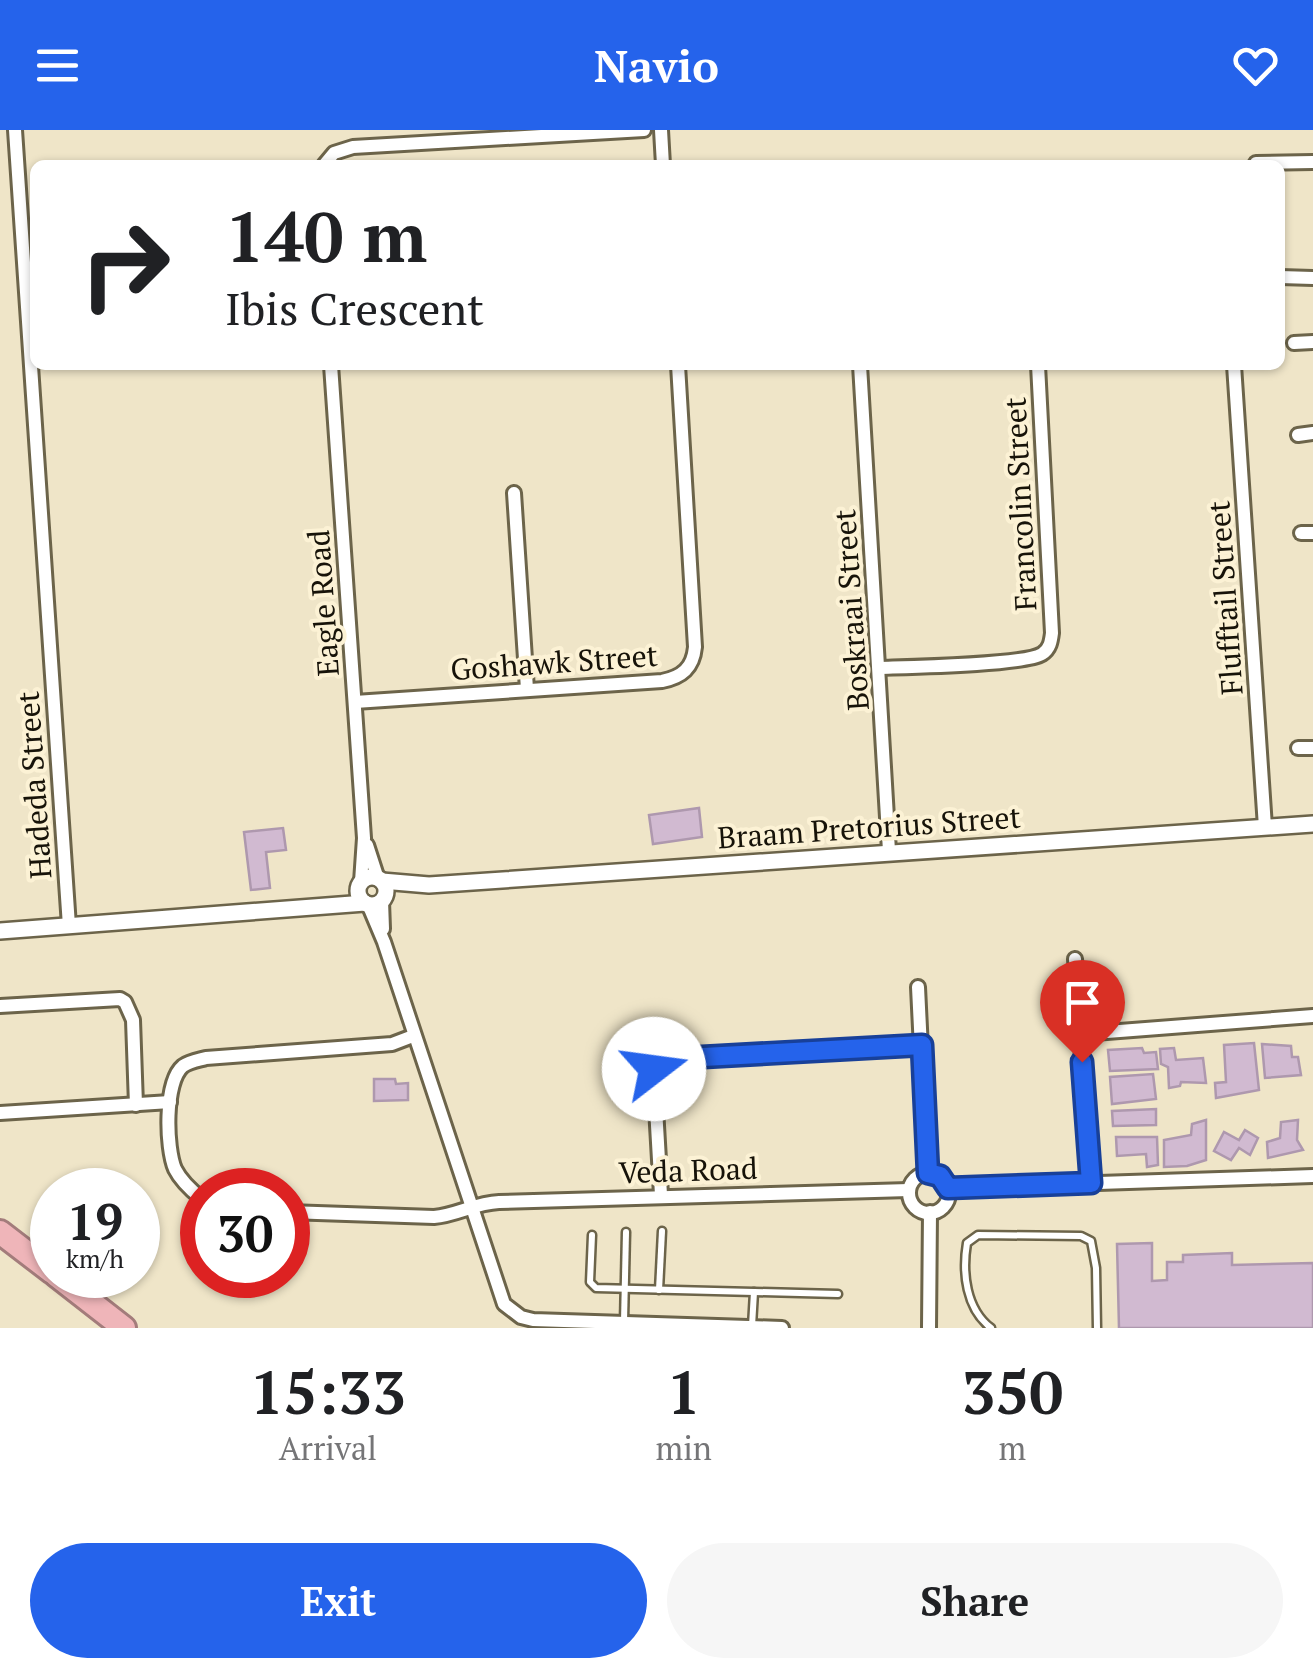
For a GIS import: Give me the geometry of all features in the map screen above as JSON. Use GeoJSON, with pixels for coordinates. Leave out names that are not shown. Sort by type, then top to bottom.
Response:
{"type":"FeatureCollection","features":[{"type":"Feature","properties":{"kind":"highway"},"geometry":{"type":"LineString","coordinates":[[0,1232],[30,1255]]}},
{"type":"Feature","properties":{"kind":"highway"},"geometry":{"type":"LineString","coordinates":[[84,1298],[124,1328]]}},
{"type":"Feature","properties":{"kind":"highway"},"geometry":{"type":"LineString","coordinates":[[96,1308],[112,1328]]}},
{"type":"Feature","properties":{"kind":"street","name":"Hadeda Street"},"geometry":{"type":"LineString","coordinates":[[15,130],[30,256]]}},
{"type":"Feature","properties":{"kind":"street"},"geometry":{"type":"LineString","coordinates":[[330,160],[353,147],[644,130]]}},
{"type":"Feature","properties":{"kind":"street"},"geometry":{"type":"LineString","coordinates":[[661,130],[664,160]]}},
{"type":"Feature","properties":{"kind":"street"},"geometry":{"type":"LineString","coordinates":[[1285,162],[1313,162]]}},
{"type":"Feature","properties":{"kind":"street"},"geometry":{"type":"LineString","coordinates":[[1285,278],[1313,278]]}},
{"type":"Feature","properties":{"kind":"street"},"geometry":{"type":"LineString","coordinates":[[1294,344],[1313,342]]}},
{"type":"Feature","properties":{"kind":"street","name":"Hadeda Street"},"geometry":{"type":"LineString","coordinates":[[36,370],[68,926]]}},
{"type":"Feature","properties":{"kind":"street","name":"Eagle Road"},"geometry":{"type":"LineString","coordinates":[[331,370],[364,838],[372,892],[413,1036],[500,1297],[516,1314],[533,1320],[782,1328]]}},
{"type":"Feature","properties":{"kind":"street","name":"Goshawk Street"},"geometry":{"type":"LineString","coordinates":[[354,702],[662,681],[682,674],[693,660],[678,370]]}},
{"type":"Feature","properties":{"kind":"street","name":"Boskraai Street"},"geometry":{"type":"LineString","coordinates":[[860,370],[889,851]]}},
{"type":"Feature","properties":{"kind":"street","name":"Francolin Street"},"geometry":{"type":"LineString","coordinates":[[880,668],[1016,659],[1042,654],[1049,648],[1052,633],[1038,370]]}},
{"type":"Feature","properties":{"kind":"street","name":"Flufftail Street"},"geometry":{"type":"LineString","coordinates":[[1234,370],[1265,827]]}},
{"type":"Feature","properties":{"kind":"street"},"geometry":{"type":"LineString","coordinates":[[514,493],[527,689]]}},
{"type":"Feature","properties":{"kind":"street"},"geometry":{"type":"LineString","coordinates":[[1298,748],[1313,748]]}},
{"type":"Feature","properties":{"kind":"street","name":"Braam Pretorius Street"},"geometry":{"type":"LineString","coordinates":[[0,931],[322,906],[372,892],[429,885],[1313,824]]}},
{"type":"Feature","properties":{"kind":"street"},"geometry":{"type":"LineString","coordinates":[[1075,959],[1091,1183]]}},
{"type":"Feature","properties":{"kind":"street"},"geometry":{"type":"LineString","coordinates":[[918,988],[928,1173]]}},
{"type":"Feature","properties":{"kind":"street"},"geometry":{"type":"LineString","coordinates":[[0,1006],[120,999],[125,1002],[133,1020],[136,1105]]}},
{"type":"Feature","properties":{"kind":"street"},"geometry":{"type":"LineString","coordinates":[[1081,1034],[1313,1016]]}},
{"type":"Feature","properties":{"kind":"street"},"geometry":{"type":"LineString","coordinates":[[180,1176],[174,1166],[170,1102],[180,1070],[199,1060],[392,1044],[413,1036]]}},
{"type":"Feature","properties":{"kind":"street"},"geometry":{"type":"LineString","coordinates":[[661,1195],[654,1073],[661,1060],[922,1045]]}},
{"type":"Feature","properties":{"kind":"street"},"geometry":{"type":"LineString","coordinates":[[0,1113],[170,1102]]}},
{"type":"Feature","properties":{"kind":"street"},"geometry":{"type":"LineString","coordinates":[[928,1173],[940,1176],[948,1188],[944,1205],[930,1212],[914,1206],[909,1190],[915,1178],[928,1173]]}},
{"type":"Feature","properties":{"kind":"street"},"geometry":{"type":"LineString","coordinates":[[948,1188],[1313,1176]]}},
{"type":"Feature","properties":{"kind":"street","name":"Veda Road"},"geometry":{"type":"LineString","coordinates":[[310,1213],[434,1218],[470,1206],[661,1195],[909,1190]]}},
{"type":"Feature","properties":{"kind":"street"},"geometry":{"type":"LineString","coordinates":[[929,1328],[930,1212]]}},
{"type":"Feature","properties":{"kind":"lane"},"geometry":{"type":"LineString","coordinates":[[658,1290],[662,1231]]}},
{"type":"Feature","properties":{"kind":"lane"},"geometry":{"type":"LineString","coordinates":[[626,1232],[625,1289],[630,1325]]}},
{"type":"Feature","properties":{"kind":"lane"},"geometry":{"type":"LineString","coordinates":[[991,1328],[971,1302],[967,1286],[968,1243],[978,1234],[1081,1236],[1090,1241],[1096,1268],[1098,1328]]}},
{"type":"Feature","properties":{"kind":"lane"},"geometry":{"type":"LineString","coordinates":[[592,1235],[592,1286],[838,1294]]}},
{"type":"Feature","properties":{"kind":"lane"},"geometry":{"type":"LineString","coordinates":[[752,1326],[754,1292]]}},
{"type":"Feature","properties":{"kind":"building"},"geometry":{"type":"Polygon","coordinates":[[[699,808],[702,837],[653,844],[649,815],[699,808]]]}},
{"type":"Feature","properties":{"kind":"building"},"geometry":{"type":"Polygon","coordinates":[[[283,828],[286,850],[266,852],[270,888],[251,890],[244,832],[283,828]]]}},
{"type":"Feature","properties":{"kind":"building"},"geometry":{"type":"Polygon","coordinates":[[[1254,1043],[1259,1090],[1216,1098],[1215,1083],[1226,1082],[1224,1045],[1254,1043]]]}},
{"type":"Feature","properties":{"kind":"building"},"geometry":{"type":"Polygon","coordinates":[[[1262,1044],[1291,1046],[1292,1057],[1298,1057],[1301,1075],[1265,1078],[1262,1044]]]}},
{"type":"Feature","properties":{"kind":"building"},"geometry":{"type":"Polygon","coordinates":[[[1142,1048],[1144,1053],[1156,1052],[1158,1069],[1110,1071],[1108,1050],[1142,1048]]]}},
{"type":"Feature","properties":{"kind":"building"},"geometry":{"type":"Polygon","coordinates":[[[1174,1048],[1176,1060],[1203,1058],[1206,1083],[1181,1082],[1180,1086],[1169,1088],[1168,1067],[1161,1064],[1160,1049],[1174,1048]]]}},
{"type":"Feature","properties":{"kind":"building"},"geometry":{"type":"Polygon","coordinates":[[[1153,1074],[1156,1099],[1112,1104],[1110,1077],[1153,1074]]]}},
{"type":"Feature","properties":{"kind":"building"},"geometry":{"type":"Polygon","coordinates":[[[374,1079],[408,1083],[408,1100],[374,1101],[374,1079]]]}},
{"type":"Feature","properties":{"kind":"building"},"geometry":{"type":"Polygon","coordinates":[[[1156,1109],[1156,1125],[1113,1126],[1112,1111],[1156,1109]]]}},
{"type":"Feature","properties":{"kind":"building"},"geometry":{"type":"Polygon","coordinates":[[[1206,1120],[1206,1160],[1164,1167],[1164,1140],[1191,1135],[1192,1124],[1206,1120]]]}},
{"type":"Feature","properties":{"kind":"building"},"geometry":{"type":"Polygon","coordinates":[[[1298,1120],[1297,1140],[1303,1150],[1268,1158],[1267,1142],[1280,1138],[1281,1122],[1298,1120]]]}},
{"type":"Feature","properties":{"kind":"building"},"geometry":{"type":"Polygon","coordinates":[[[1245,1130],[1258,1138],[1250,1155],[1239,1148],[1231,1160],[1214,1151],[1224,1132],[1239,1140],[1245,1130]]]}},
{"type":"Feature","properties":{"kind":"building"},"geometry":{"type":"Polygon","coordinates":[[[1116,1137],[1157,1137],[1158,1165],[1147,1167],[1146,1154],[1117,1156],[1116,1137]]]}},
{"type":"Feature","properties":{"kind":"building"},"geometry":{"type":"Polygon","coordinates":[[[1152,1243],[1152,1281],[1167,1280],[1167,1262],[1183,1262],[1183,1255],[1232,1253],[1232,1265],[1313,1263],[1313,1328],[1119,1328],[1117,1244],[1152,1243]]]}},
{"type":"Feature","properties":{"kind":"route"},"geometry":{"type":"LineString","coordinates":[[654,1069],[666,1059],[922,1045],[928,1173],[940,1176],[948,1188],[1091,1183],[1082,1062]]}}]}
